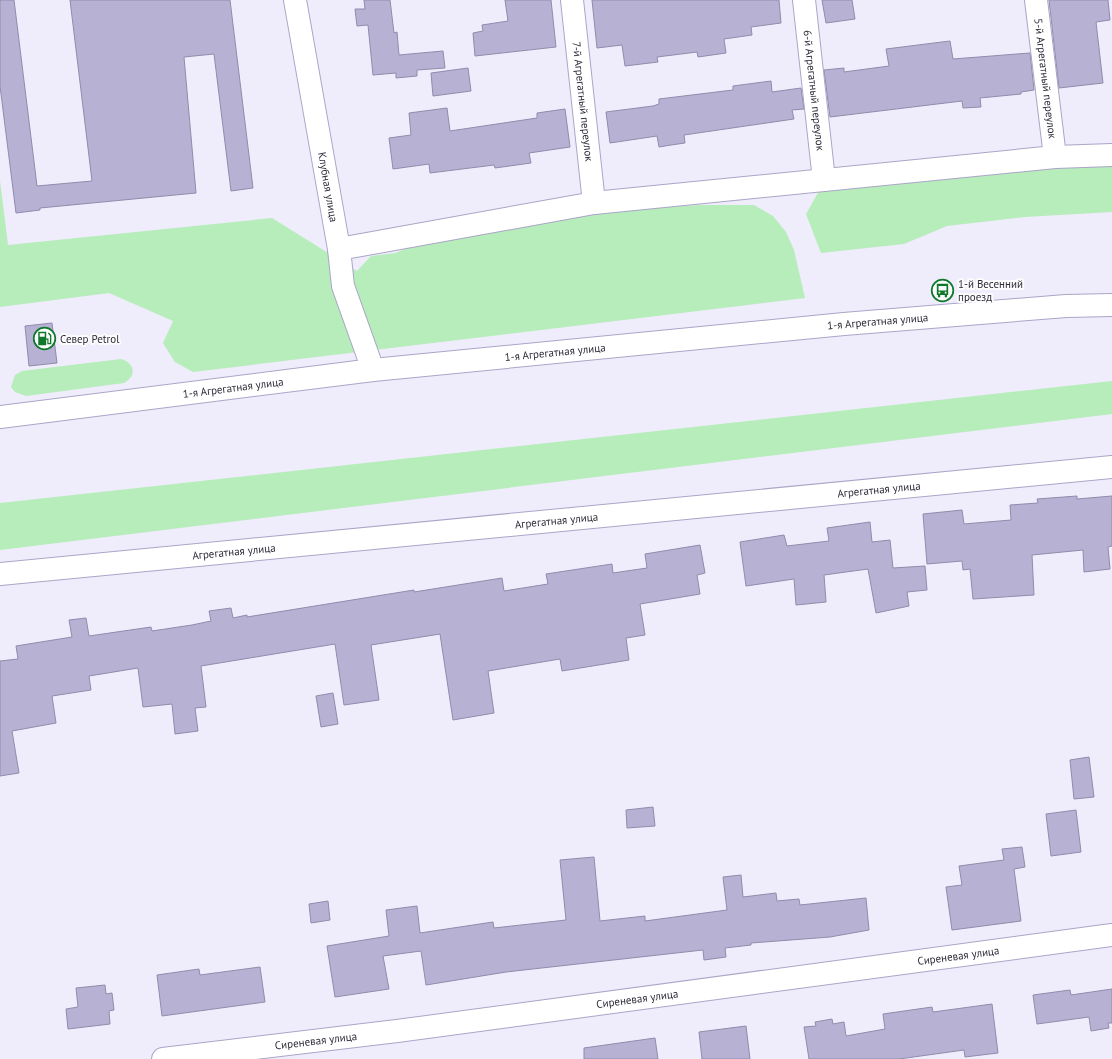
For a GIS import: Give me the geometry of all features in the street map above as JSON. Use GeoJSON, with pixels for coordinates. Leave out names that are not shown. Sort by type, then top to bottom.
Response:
{"type":"FeatureCollection","features":[{"type":"Feature","properties":{"kind":"street","name":"Клубная улица"},"geometry":{"type":"LineString","coordinates":[[295,0],[339,249],[343,286],[372,370]]}},
{"type":"Feature","properties":{"kind":"street","name":"7-й Агрегатный переулок"},"geometry":{"type":"LineString","coordinates":[[572,0],[594,203]]}},
{"type":"Feature","properties":{"kind":"street","name":"6-й Агрегатный переулок"},"geometry":{"type":"LineString","coordinates":[[804,0],[824,180]]}},
{"type":"Feature","properties":{"kind":"street","name":"5-й Агрегатный переулок"},"geometry":{"type":"LineString","coordinates":[[1036,0],[1054,157]]}},
{"type":"Feature","properties":{"kind":"street"},"geometry":{"type":"LineString","coordinates":[[339,249],[594,203],[1054,157],[1112,155]]}},
{"type":"Feature","properties":{"kind":"street","name":"1-я Агрегатная улица"},"geometry":{"type":"LineString","coordinates":[[0,417],[372,370],[844,324],[1066,306],[1112,305]]}},
{"type":"Feature","properties":{"kind":"street","name":"Агрегатная улица"},"geometry":{"type":"LineString","coordinates":[[0,574],[1112,467]]}},
{"type":"Feature","properties":{"kind":"street","name":"Сиреневая улица"},"geometry":{"type":"LineString","coordinates":[[163,1059],[397,1031],[1112,935]]}},
{"type":"Feature","properties":{"kind":"green space"},"geometry":{"type":"Polygon","coordinates":[[[1112,163],[1112,212],[1025,217],[947,226],[904,244],[821,253],[806,214],[819,191],[875,182],[1112,163]]]}},
{"type":"Feature","properties":{"kind":"green space"},"geometry":{"type":"Polygon","coordinates":[[[0,181],[8,245],[272,218],[357,271],[371,256],[396,253],[426,239],[590,211],[700,205],[754,205],[773,216],[786,232],[794,250],[805,298],[193,372],[175,362],[163,343],[173,321],[109,293],[0,307],[0,181]]]}},
{"type":"Feature","properties":{"kind":"green space"},"geometry":{"type":"Polygon","coordinates":[[[121,359],[129,363],[133,370],[131,377],[124,383],[26,396],[15,392],[11,387],[15,375],[22,371],[121,359]]]}},
{"type":"Feature","properties":{"kind":"green space"},"geometry":{"type":"Polygon","coordinates":[[[1112,381],[1112,414],[0,550],[0,503],[1112,381]]]}},
{"type":"Feature","properties":{"kind":"building"},"geometry":{"type":"Polygon","coordinates":[[[0,0],[14,0],[37,186],[92,181],[70,0],[230,0],[253,188],[231,191],[214,54],[184,57],[196,193],[40,208],[40,210],[16,213],[0,86],[0,0]]]}},
{"type":"Feature","properties":{"kind":"building"},"geometry":{"type":"Polygon","coordinates":[[[364,0],[390,0],[394,33],[397,32],[399,55],[443,51],[445,68],[417,70],[417,76],[396,78],[396,73],[373,75],[368,25],[357,26],[355,9],[365,9],[364,0]]]}},
{"type":"Feature","properties":{"kind":"building"},"geometry":{"type":"Polygon","coordinates":[[[505,0],[551,0],[556,47],[475,56],[473,33],[483,31],[482,25],[508,21],[505,0]]]}},
{"type":"Feature","properties":{"kind":"building"},"geometry":{"type":"Polygon","coordinates":[[[592,0],[779,0],[781,23],[751,27],[752,35],[724,39],[726,53],[698,57],[697,52],[657,57],[658,62],[625,66],[622,45],[597,48],[592,0]]]}},
{"type":"Feature","properties":{"kind":"building"},"geometry":{"type":"Polygon","coordinates":[[[822,0],[852,0],[855,19],[826,23],[822,0]]]}},
{"type":"Feature","properties":{"kind":"building"},"geometry":{"type":"Polygon","coordinates":[[[1049,0],[1108,0],[1110,20],[1096,22],[1103,83],[1059,88],[1049,0]]]}},
{"type":"Feature","properties":{"kind":"building"},"geometry":{"type":"Polygon","coordinates":[[[950,41],[953,59],[1030,53],[1034,90],[1021,92],[1021,94],[980,98],[981,107],[963,108],[962,101],[830,117],[824,70],[844,68],[844,72],[889,66],[886,49],[950,41]]]}},
{"type":"Feature","properties":{"kind":"building"},"geometry":{"type":"Polygon","coordinates":[[[468,68],[471,91],[433,96],[431,73],[468,68]]]}},
{"type":"Feature","properties":{"kind":"building"},"geometry":{"type":"Polygon","coordinates":[[[771,81],[772,92],[801,88],[804,109],[792,110],[794,119],[684,135],[685,143],[659,147],[657,136],[610,143],[606,112],[653,106],[659,104],[659,99],[733,90],[733,86],[771,81]]]}},
{"type":"Feature","properties":{"kind":"building"},"geometry":{"type":"Polygon","coordinates":[[[447,108],[450,131],[537,118],[537,113],[565,109],[570,147],[529,153],[531,163],[495,168],[494,165],[430,173],[429,164],[393,169],[389,138],[411,135],[409,113],[447,108]]]}},
{"type":"Feature","properties":{"kind":"building"},"geometry":{"type":"Polygon","coordinates":[[[52,323],[57,363],[29,366],[25,326],[52,323]]]}},
{"type":"Feature","properties":{"kind":"building"},"geometry":{"type":"Polygon","coordinates":[[[1077,496],[1077,499],[1112,496],[1112,546],[1108,547],[1110,569],[1084,572],[1083,550],[1032,555],[1034,595],[973,599],[970,569],[963,570],[962,561],[927,564],[923,514],[962,510],[964,524],[1011,520],[1010,505],[1038,503],[1037,499],[1077,496]]]}},
{"type":"Feature","properties":{"kind":"building"},"geometry":{"type":"Polygon","coordinates":[[[870,522],[872,542],[890,540],[893,568],[925,566],[927,590],[907,592],[909,606],[876,613],[868,569],[824,575],[826,602],[796,605],[794,579],[746,586],[740,542],[784,535],[787,546],[829,541],[827,528],[870,522]]]}},
{"type":"Feature","properties":{"kind":"building"},"geometry":{"type":"Polygon","coordinates":[[[700,545],[705,573],[697,575],[700,594],[640,604],[645,635],[626,638],[629,660],[562,671],[560,659],[488,671],[494,713],[453,720],[440,634],[371,645],[379,700],[344,705],[335,644],[201,666],[206,707],[195,708],[198,731],[175,734],[172,704],[143,707],[138,668],[89,676],[91,690],[52,696],[56,723],[12,731],[19,773],[0,776],[0,661],[18,659],[16,646],[72,637],[69,620],[86,618],[89,636],[151,627],[152,631],[192,625],[211,621],[209,611],[231,608],[233,618],[247,615],[247,617],[414,590],[414,592],[502,578],[504,591],[548,584],[546,574],[612,564],[613,573],[647,568],[645,554],[700,545]]]}},
{"type":"Feature","properties":{"kind":"building"},"geometry":{"type":"Polygon","coordinates":[[[333,693],[338,724],[321,727],[316,696],[333,693]]]}},
{"type":"Feature","properties":{"kind":"building"},"geometry":{"type":"Polygon","coordinates":[[[1089,757],[1094,797],[1074,799],[1070,760],[1089,757]]]}},
{"type":"Feature","properties":{"kind":"building"},"geometry":{"type":"Polygon","coordinates":[[[653,807],[655,826],[627,828],[626,810],[653,807]]]}},
{"type":"Feature","properties":{"kind":"building"},"geometry":{"type":"Polygon","coordinates":[[[1076,810],[1081,852],[1051,856],[1046,814],[1076,810]]]}},
{"type":"Feature","properties":{"kind":"building"},"geometry":{"type":"Polygon","coordinates":[[[1022,847],[1025,867],[1014,869],[1021,921],[952,930],[946,887],[962,885],[959,866],[1004,860],[1002,849],[1022,847]]]}},
{"type":"Feature","properties":{"kind":"building"},"geometry":{"type":"Polygon","coordinates":[[[594,857],[600,921],[645,916],[645,921],[727,910],[723,877],[741,875],[743,897],[776,893],[777,901],[799,899],[800,905],[866,898],[869,930],[830,937],[751,943],[751,945],[725,948],[726,957],[704,960],[703,950],[506,972],[426,985],[421,951],[383,956],[389,989],[335,997],[327,946],[389,936],[386,910],[417,906],[420,933],[493,922],[494,928],[566,920],[560,860],[594,857]]]}},
{"type":"Feature","properties":{"kind":"building"},"geometry":{"type":"Polygon","coordinates":[[[328,901],[330,920],[311,923],[309,904],[328,901]]]}},
{"type":"Feature","properties":{"kind":"building"},"geometry":{"type":"Polygon","coordinates":[[[260,967],[265,1002],[162,1016],[157,975],[199,969],[200,975],[260,967]]]}},
{"type":"Feature","properties":{"kind":"building"},"geometry":{"type":"Polygon","coordinates":[[[105,985],[106,994],[112,993],[114,1010],[109,1011],[110,1024],[68,1029],[66,1009],[78,1007],[76,988],[105,985]]]}},
{"type":"Feature","properties":{"kind":"building"},"geometry":{"type":"Polygon","coordinates":[[[1112,989],[1112,1023],[1108,1023],[1109,1028],[1091,1031],[1089,1017],[1037,1024],[1033,995],[1070,990],[1071,995],[1112,989]]]}},
{"type":"Feature","properties":{"kind":"building"},"geometry":{"type":"Polygon","coordinates":[[[992,1004],[998,1053],[965,1057],[964,1050],[899,1059],[809,1059],[804,1027],[816,1026],[815,1022],[832,1019],[833,1024],[844,1022],[846,1036],[885,1029],[883,1014],[932,1007],[933,1012],[992,1004]]]}},
{"type":"Feature","properties":{"kind":"building"},"geometry":{"type":"Polygon","coordinates":[[[746,1026],[750,1059],[702,1059],[699,1032],[746,1026]]]}},
{"type":"Feature","properties":{"kind":"building"},"geometry":{"type":"Polygon","coordinates":[[[655,1038],[658,1059],[584,1059],[584,1048],[655,1038]]]}},
{"type":"Feature","properties":{"kind":"place","name":"1-й Весенний проезд"},"geometry":{"type":"Point","coordinates":[943,290]}},
{"type":"Feature","properties":{"kind":"place","name":"Север Petrol"},"geometry":{"type":"Point","coordinates":[44,339]}}]}
